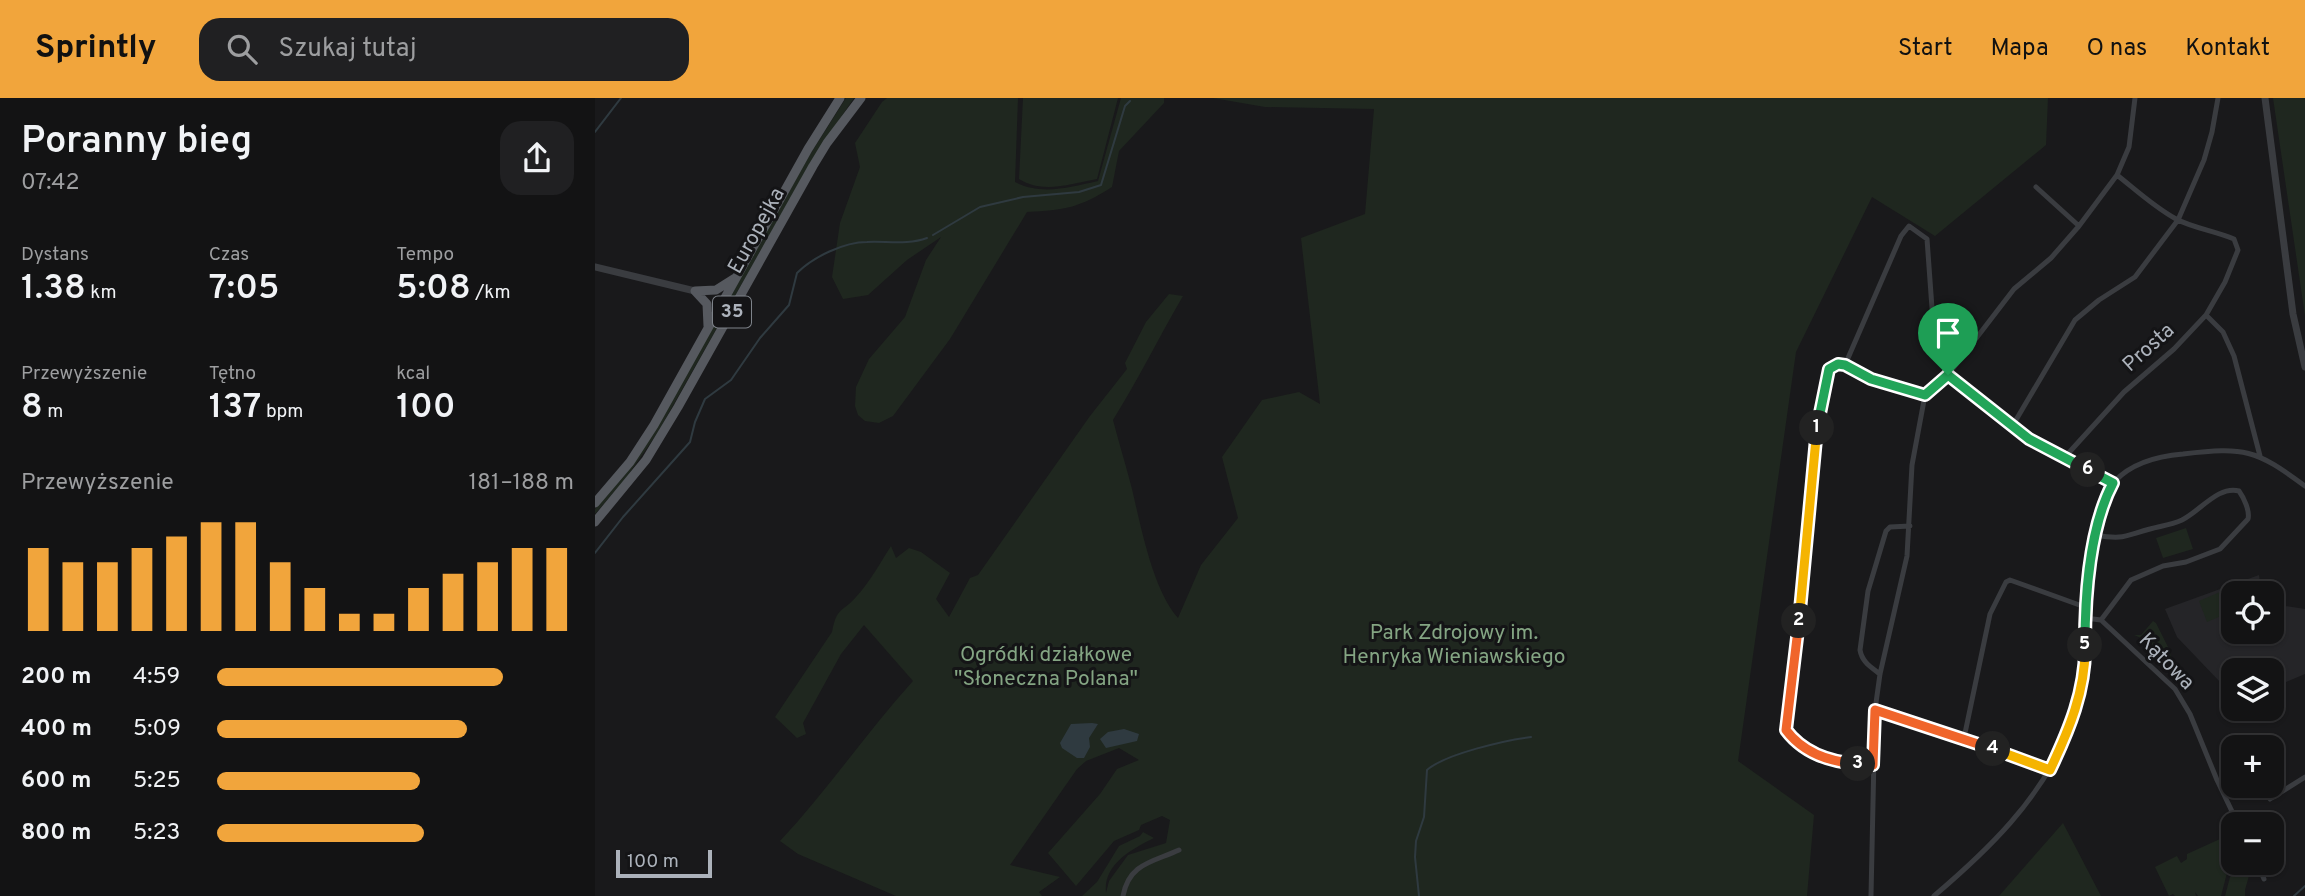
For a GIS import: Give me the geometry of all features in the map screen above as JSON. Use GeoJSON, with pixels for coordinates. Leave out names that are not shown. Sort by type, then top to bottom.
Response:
{"type":"FeatureCollection","features":[{"type":"Feature","properties":{"kind":"main road","name":"Europejka"},"geometry":{"type":"LineString","coordinates":[[595,503],[630,462],[840,98]]}},
{"type":"Feature","properties":{"kind":"main road","name":"Europejka"},"geometry":{"type":"LineString","coordinates":[[595,522],[646,460],[820,154],[861,98]]}},
{"type":"Feature","properties":{"kind":"main road"},"geometry":{"type":"LineString","coordinates":[[695,291],[716,290],[739,275]]}},
{"type":"Feature","properties":{"kind":"main road"},"geometry":{"type":"LineString","coordinates":[[695,291],[707,304],[707,331]]}},
{"type":"Feature","properties":{"kind":"street"},"geometry":{"type":"LineString","coordinates":[[1871,896],[1875,710],[1880,674],[1907,556],[1912,465],[1925,395],[1948,375],[2014,289],[2051,258],[2079,226],[2117,175],[2129,147],[2135,98]]}},
{"type":"Feature","properties":{"kind":"street"},"geometry":{"type":"LineString","coordinates":[[2013,425],[2075,320],[2099,300],[2135,277],[2178,220],[2204,160],[2218,98]]}},
{"type":"Feature","properties":{"kind":"street"},"geometry":{"type":"LineString","coordinates":[[2265,98],[2293,314],[2305,367]]}},
{"type":"Feature","properties":{"kind":"street"},"geometry":{"type":"LineString","coordinates":[[2117,175],[2178,220]]}},
{"type":"Feature","properties":{"kind":"street"},"geometry":{"type":"LineString","coordinates":[[2036,187],[2079,226]]}},
{"type":"Feature","properties":{"kind":"street","name":"Prosta"},"geometry":{"type":"LineString","coordinates":[[2064,458],[2124,392],[2174,349],[2206,315],[2225,282],[2238,250],[2234,239],[2178,220]]}},
{"type":"Feature","properties":{"kind":"street"},"geometry":{"type":"LineString","coordinates":[[1845,365],[1901,236],[1909,226],[1927,239],[1932,308],[1974,342]]}},
{"type":"Feature","properties":{"kind":"street"},"geometry":{"type":"LineString","coordinates":[[595,267],[695,291]]}},
{"type":"Feature","properties":{"kind":"street"},"geometry":{"type":"LineString","coordinates":[[2206,315],[2223,332],[2234,356],[2260,456]]}},
{"type":"Feature","properties":{"kind":"street"},"geometry":{"type":"LineString","coordinates":[[1873,765],[1832,762],[1812,752],[1786,730],[1803,595],[1818,415],[1829,369],[1838,364],[1871,379],[1925,395]]}},
{"type":"Feature","properties":{"kind":"street"},"geometry":{"type":"LineString","coordinates":[[1948,375],[2029,439],[2113,483]]}},
{"type":"Feature","properties":{"kind":"street"},"geometry":{"type":"LineString","coordinates":[[1934,896],[2018,816],[2050,770],[2068,732],[2083,686],[2085,607],[2095,535],[2105,498],[2113,483],[2139,464],[2166,456],[2233,449],[2260,456],[2305,486]]}},
{"type":"Feature","properties":{"kind":"street"},"geometry":{"type":"LineString","coordinates":[[2085,618],[2101,620],[2131,580],[2163,566],[2186,562],[2220,549],[2249,515],[2242,494],[2231,490],[2211,498],[2197,512],[2171,524],[2123,538],[2095,535]]}},
{"type":"Feature","properties":{"kind":"street"},"geometry":{"type":"LineString","coordinates":[[1880,674],[1868,666],[1860,650],[1868,591],[1885,531],[1890,527],[1910,526]]}},
{"type":"Feature","properties":{"kind":"street"},"geometry":{"type":"LineString","coordinates":[[1964,738],[1990,614],[2006,582],[2010,580],[2085,607]]}},
{"type":"Feature","properties":{"kind":"street","name":"Kątowa"},"geometry":{"type":"LineString","coordinates":[[2101,620],[2175,690],[2190,714],[2232,812]]}},
{"type":"Feature","properties":{"kind":"street"},"geometry":{"type":"LineString","coordinates":[[1875,710],[1964,738],[2050,770]]}},
{"type":"Feature","properties":{"kind":"street"},"geometry":{"type":"LineString","coordinates":[[2270,799],[2305,777]]}},
{"type":"Feature","properties":{"kind":"street"},"geometry":{"type":"LineString","coordinates":[[1123,896],[1126,881],[1133,871],[1179,850]]}},
{"type":"Feature","properties":{"kind":"street"},"geometry":{"type":"LineString","coordinates":[[2263,875],[2265,879]]}},
{"type":"Feature","properties":{"kind":"shaded area"},"geometry":{"type":"Polygon","coordinates":[[[2259,575],[2260,581],[2242,581],[2259,575]]]}},
{"type":"Feature","properties":{"kind":"shaded area"},"geometry":{"type":"Polygon","coordinates":[[[2221,589],[2221,644],[2284,644],[2284,606],[2305,609],[2305,674],[2284,683],[2284,658],[2221,658],[2221,684],[2177,637],[2165,609],[2221,589]]]}},
{"type":"Feature","properties":{"kind":"shaded area"},"geometry":{"type":"Polygon","coordinates":[[[1071,724],[1098,724],[1089,738],[1090,747],[1084,758],[1077,758],[1062,748],[1060,743],[1071,724]]]}},
{"type":"Feature","properties":{"kind":"shaded area"},"geometry":{"type":"Polygon","coordinates":[[[1124,729],[1139,734],[1137,741],[1106,748],[1100,739],[1108,732],[1124,729]]]}},
{"type":"Feature","properties":{"kind":"green space"},"geometry":{"type":"Polygon","coordinates":[[[846,98],[854,98],[813,158],[658,432],[626,478],[595,514],[595,509],[624,476],[655,430],[809,156],[846,98]]]}},
{"type":"Feature","properties":{"kind":"green space"},"geometry":{"type":"Polygon","coordinates":[[[887,98],[1018,98],[1015,182],[1035,189],[1067,188],[1098,181],[1121,98],[1164,98],[1164,103],[1119,151],[1112,187],[1071,207],[1027,212],[950,339],[893,416],[879,423],[865,421],[858,415],[855,406],[856,387],[869,359],[905,317],[926,260],[941,237],[907,260],[868,295],[843,299],[832,277],[840,223],[860,167],[855,143],[887,98]]]}},
{"type":"Feature","properties":{"kind":"green space"},"geometry":{"type":"Polygon","coordinates":[[[1023,98],[1118,98],[1097,179],[1047,187],[1028,184],[1019,179],[1023,98]]]}},
{"type":"Feature","properties":{"kind":"green space","name":"Park Zdrojowy im. Henryka Wieniawskiego"},"geometry":{"type":"Polygon","coordinates":[[[1213,98],[2048,98],[2046,145],[1935,236],[1872,197],[1796,352],[1738,761],[1814,815],[1807,896],[1082,896],[1097,882],[1119,846],[1143,832],[1154,838],[1128,853],[1114,866],[1106,883],[1106,893],[1109,881],[1128,855],[1166,843],[1170,820],[1162,816],[1114,841],[1076,886],[1048,853],[1100,794],[1117,769],[1139,760],[1119,748],[1086,761],[1077,769],[1010,865],[1060,877],[1039,892],[1042,896],[896,896],[798,854],[780,841],[913,681],[864,625],[841,654],[803,723],[806,734],[797,738],[775,717],[832,632],[838,614],[861,591],[891,546],[896,558],[909,548],[921,552],[950,573],[936,599],[949,617],[970,578],[978,575],[1090,416],[1127,369],[1125,363],[1146,322],[1169,294],[1183,296],[1113,420],[1149,557],[1169,606],[1178,618],[1201,565],[1238,518],[1222,457],[1262,400],[1299,392],[1320,404],[1301,238],[1365,214],[1374,109],[1265,107],[1213,98]]]}},
{"type":"Feature","properties":{"kind":"green space"},"geometry":{"type":"Polygon","coordinates":[[[2273,98],[2305,98],[2305,316],[2273,98]]]}},
{"type":"Feature","properties":{"kind":"green space"},"geometry":{"type":"Polygon","coordinates":[[[2186,528],[2193,549],[2163,558],[2156,538],[2186,528]]]}},
{"type":"Feature","properties":{"kind":"green space"},"geometry":{"type":"Polygon","coordinates":[[[2221,592],[2221,616],[2207,622],[2199,601],[2221,592]]]}},
{"type":"Feature","properties":{"kind":"green space"},"geometry":{"type":"Polygon","coordinates":[[[2153,621],[2168,647],[2174,665],[2171,669],[2161,656],[2134,635],[2141,635],[2153,621]]]}},
{"type":"Feature","properties":{"kind":"green space"},"geometry":{"type":"Polygon","coordinates":[[[2063,823],[2101,896],[1999,896],[2063,823]]]}},
{"type":"Feature","properties":{"kind":"green space"},"geometry":{"type":"Polygon","coordinates":[[[2221,839],[2221,875],[2226,875],[2221,896],[2198,896],[2195,892],[2196,896],[2169,896],[2155,867],[2177,856],[2181,863],[2187,859],[2187,854],[2221,839]]]}},
{"type":"Feature","properties":{"kind":"green space"},"geometry":{"type":"Polygon","coordinates":[[[2249,875],[2245,896],[2225,896],[2230,877],[2249,875]]]}},
{"type":"Feature","properties":{"kind":"waterway"},"geometry":{"type":"LineString","coordinates":[[595,132],[621,98]]}},
{"type":"Feature","properties":{"kind":"waterway"},"geometry":{"type":"LineString","coordinates":[[933,235],[980,207],[1023,197],[1079,192],[1101,185],[1125,106],[1130,101]]}},
{"type":"Feature","properties":{"kind":"waterway"},"geometry":{"type":"LineString","coordinates":[[595,553],[623,517],[690,442],[705,399],[731,380],[760,338],[789,305],[797,273],[820,256],[849,245],[927,238]]}},
{"type":"Feature","properties":{"kind":"waterway"},"geometry":{"type":"LineString","coordinates":[[1419,896],[1416,841],[1424,817],[1427,770],[1461,753],[1531,737]]}},
{"type":"Feature","properties":{"kind":"waterway"},"geometry":{"type":"LineString","coordinates":[[2294,896],[2305,886]]}},
{"type":"Feature","properties":{"kind":"route"},"geometry":{"type":"LineString","coordinates":[[1838,364],[1845,365],[1871,379],[1925,395],[1948,375],[2029,439],[2113,483],[2099,515],[2095,535],[2085,607],[2083,686],[2068,732],[2050,770],[1964,738],[1875,710],[1873,765],[1832,762],[1812,752],[1786,730],[1803,595],[1818,415],[1829,369],[1838,364]]}},
{"type":"Feature","properties":{"kind":"park label","name":"Ogródki działkowe \"Słoneczna Polana\""},"geometry":{"type":"Point","coordinates":[1046,667]}}]}
